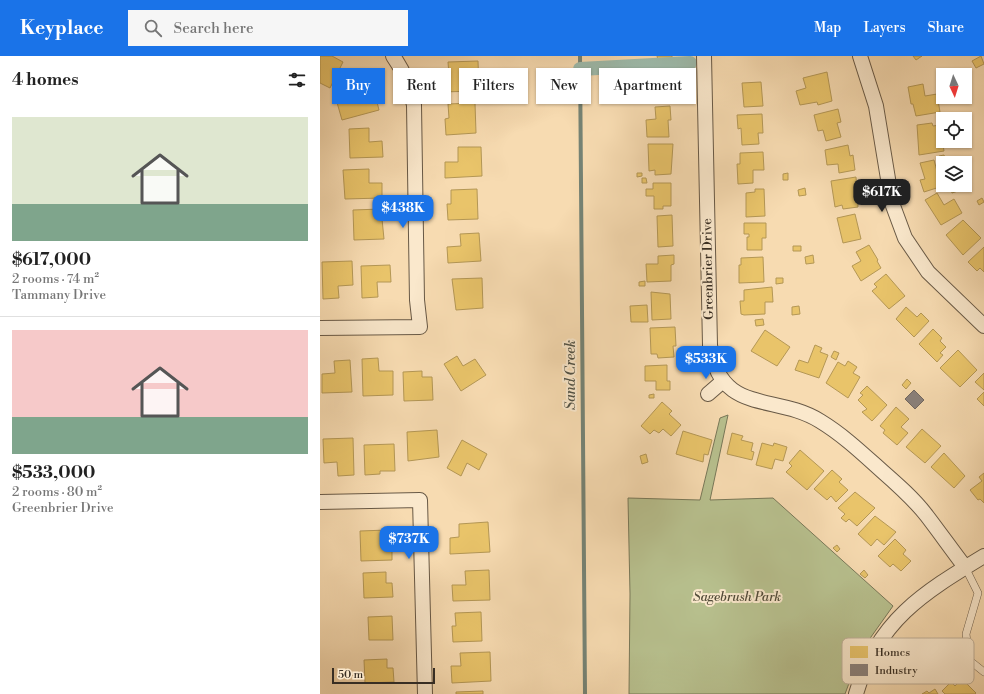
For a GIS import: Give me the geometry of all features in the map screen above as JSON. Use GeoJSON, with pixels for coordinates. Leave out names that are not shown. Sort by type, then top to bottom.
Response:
{"type":"FeatureCollection","features":[{"type":"Feature","properties":{"kind":"street"},"geometry":{"type":"LineString","coordinates":[[320,328],[420,327],[417,300],[414,105],[404,75],[393,56]]}},
{"type":"Feature","properties":{"kind":"street","name":"Greenbrier Drive"},"geometry":{"type":"LineString","coordinates":[[704,56],[710,345],[712,362],[723,381],[734,391],[746,397],[802,412],[819,420],[844,437],[916,503],[965,567]]}},
{"type":"Feature","properties":{"kind":"street"},"geometry":{"type":"LineString","coordinates":[[860,56],[876,106],[892,203],[905,238],[928,272],[984,326]]}},
{"type":"Feature","properties":{"kind":"street"},"geometry":{"type":"LineString","coordinates":[[708,394],[723,381]]}},
{"type":"Feature","properties":{"kind":"street"},"geometry":{"type":"LineString","coordinates":[[320,502],[420,500],[425,694]]}},
{"type":"Feature","properties":{"kind":"street"},"geometry":{"type":"LineString","coordinates":[[883,638],[901,614],[927,591],[984,556]]}},
{"type":"Feature","properties":{"kind":"street"},"geometry":{"type":"LineString","coordinates":[[856,694],[859,684]]}},
{"type":"Feature","properties":{"kind":"lane"},"geometry":{"type":"LineString","coordinates":[[965,567],[978,593],[966,634],[966,638]]}},
{"type":"Feature","properties":{"kind":"lane"},"geometry":{"type":"LineString","coordinates":[[974,664],[984,672]]}},
{"type":"Feature","properties":{"kind":"green space","name":"Sagebrush Park"},"geometry":{"type":"Polygon","coordinates":[[[728,415],[710,500],[773,498],[893,606],[870,638],[842,638],[842,684],[849,684],[845,694],[629,694],[630,594],[628,498],[700,500],[720,418],[728,415]]]}},
{"type":"Feature","properties":{"kind":"building: Homes"},"geometry":{"type":"Polygon","coordinates":[[[320,56],[332,56],[343,62],[340,68],[332,68],[332,84],[330,88],[320,83],[320,56]]]}},
{"type":"Feature","properties":{"kind":"building: Homes"},"geometry":{"type":"Polygon","coordinates":[[[657,56],[672,56],[672,59],[658,60],[657,56]]]}},
{"type":"Feature","properties":{"kind":"building: Homes"},"geometry":{"type":"Polygon","coordinates":[[[913,56],[922,56],[916,60],[913,56]]]}},
{"type":"Feature","properties":{"kind":"building: Homes"},"geometry":{"type":"Polygon","coordinates":[[[981,56],[984,64],[976,68],[972,61],[981,56]]]}},
{"type":"Feature","properties":{"kind":"building: Homes"},"geometry":{"type":"Polygon","coordinates":[[[478,61],[478,68],[459,68],[459,92],[451,92],[451,68],[448,68],[448,62],[478,61]]]}},
{"type":"Feature","properties":{"kind":"building: Homes"},"geometry":{"type":"Polygon","coordinates":[[[827,72],[832,101],[818,105],[817,102],[800,105],[796,91],[806,88],[803,78],[827,72]]]}},
{"type":"Feature","properties":{"kind":"building: Homes"},"geometry":{"type":"Polygon","coordinates":[[[761,82],[763,106],[744,107],[742,83],[761,82]]]}},
{"type":"Feature","properties":{"kind":"building: Homes"},"geometry":{"type":"Polygon","coordinates":[[[923,84],[925,96],[936,94],[936,104],[939,104],[940,112],[916,116],[913,104],[911,104],[908,87],[923,84]]]}},
{"type":"Feature","properties":{"kind":"building: Homes"},"geometry":{"type":"Polygon","coordinates":[[[337,104],[378,104],[379,110],[342,120],[337,104]]]}},
{"type":"Feature","properties":{"kind":"building: Homes"},"geometry":{"type":"Polygon","coordinates":[[[448,104],[475,104],[476,133],[446,135],[445,119],[449,118],[448,104]]]}},
{"type":"Feature","properties":{"kind":"building: Homes"},"geometry":{"type":"Polygon","coordinates":[[[670,106],[671,120],[668,120],[669,137],[647,137],[646,120],[656,119],[655,107],[670,106]]]}},
{"type":"Feature","properties":{"kind":"building: Homes"},"geometry":{"type":"Polygon","coordinates":[[[838,109],[841,122],[837,123],[841,137],[826,141],[823,130],[818,131],[814,115],[838,109]]]}},
{"type":"Feature","properties":{"kind":"building: Homes"},"geometry":{"type":"Polygon","coordinates":[[[762,114],[763,133],[758,133],[759,144],[742,145],[741,128],[738,129],[737,115],[762,114]]]}},
{"type":"Feature","properties":{"kind":"building: Homes"},"geometry":{"type":"Polygon","coordinates":[[[932,123],[933,126],[936,126],[936,148],[944,148],[944,151],[919,155],[917,125],[932,123]]]}},
{"type":"Feature","properties":{"kind":"building: Homes"},"geometry":{"type":"Polygon","coordinates":[[[369,128],[369,142],[382,141],[383,157],[350,158],[349,129],[369,128]]]}},
{"type":"Feature","properties":{"kind":"building: Homes"},"geometry":{"type":"Polygon","coordinates":[[[648,144],[673,144],[671,174],[655,175],[655,170],[649,171],[648,144]]]}},
{"type":"Feature","properties":{"kind":"building: Homes"},"geometry":{"type":"Polygon","coordinates":[[[848,145],[850,156],[853,155],[855,170],[839,173],[838,164],[827,165],[825,150],[848,145]]]}},
{"type":"Feature","properties":{"kind":"building: Homes"},"geometry":{"type":"Polygon","coordinates":[[[458,147],[481,147],[482,176],[445,178],[445,162],[458,162],[458,147]]]}},
{"type":"Feature","properties":{"kind":"building: Homes"},"geometry":{"type":"Polygon","coordinates":[[[763,152],[764,170],[753,170],[753,183],[738,184],[737,164],[740,164],[740,153],[763,152]]]}},
{"type":"Feature","properties":{"kind":"building: Homes"},"geometry":{"type":"Polygon","coordinates":[[[934,160],[936,167],[936,188],[924,192],[920,180],[925,179],[920,163],[934,160]]]}},
{"type":"Feature","properties":{"kind":"building: Homes"},"geometry":{"type":"Polygon","coordinates":[[[369,169],[369,183],[382,183],[382,198],[345,199],[343,170],[369,169]]]}},
{"type":"Feature","properties":{"kind":"building: Homes"},"geometry":{"type":"Polygon","coordinates":[[[637,173],[642,173],[642,176],[637,177],[637,173]]]}},
{"type":"Feature","properties":{"kind":"building: Homes"},"geometry":{"type":"Polygon","coordinates":[[[788,173],[788,180],[783,180],[783,174],[788,173]]]}},
{"type":"Feature","properties":{"kind":"building: Homes"},"geometry":{"type":"Polygon","coordinates":[[[856,177],[858,207],[843,209],[842,205],[835,207],[831,181],[856,177]]]}},
{"type":"Feature","properties":{"kind":"building: Homes"},"geometry":{"type":"Polygon","coordinates":[[[642,178],[646,178],[647,183],[642,183],[642,178]]]}},
{"type":"Feature","properties":{"kind":"building: Homes"},"geometry":{"type":"Polygon","coordinates":[[[653,183],[671,183],[671,206],[663,206],[663,209],[654,209],[654,196],[646,196],[646,189],[653,189],[653,183]]]}},
{"type":"Feature","properties":{"kind":"building: Homes"},"geometry":{"type":"Polygon","coordinates":[[[805,188],[806,195],[799,196],[798,190],[805,188]]]}},
{"type":"Feature","properties":{"kind":"building: Homes"},"geometry":{"type":"Polygon","coordinates":[[[477,189],[478,219],[448,220],[447,204],[451,204],[451,190],[477,189]]]}},
{"type":"Feature","properties":{"kind":"building: Homes"},"geometry":{"type":"Polygon","coordinates":[[[755,189],[764,189],[765,216],[746,217],[746,193],[755,192],[755,189]]]}},
{"type":"Feature","properties":{"kind":"building: Homes"},"geometry":{"type":"Polygon","coordinates":[[[937,193],[944,205],[954,199],[962,213],[941,225],[925,200],[937,193]]]}},
{"type":"Feature","properties":{"kind":"building: Homes"},"geometry":{"type":"Polygon","coordinates":[[[982,198],[984,202],[979,205],[977,201],[982,198]]]}},
{"type":"Feature","properties":{"kind":"building: Homes"},"geometry":{"type":"Polygon","coordinates":[[[381,209],[384,239],[354,240],[353,210],[381,209]]]}},
{"type":"Feature","properties":{"kind":"building: Homes"},"geometry":{"type":"Polygon","coordinates":[[[855,214],[861,239],[843,243],[837,218],[855,214]]]}},
{"type":"Feature","properties":{"kind":"building: Homes"},"geometry":{"type":"Polygon","coordinates":[[[672,215],[673,246],[658,247],[657,216],[672,215]]]}},
{"type":"Feature","properties":{"kind":"building: Homes"},"geometry":{"type":"Polygon","coordinates":[[[963,220],[981,238],[963,255],[946,235],[963,220]]]}},
{"type":"Feature","properties":{"kind":"building: Homes"},"geometry":{"type":"Polygon","coordinates":[[[744,223],[766,223],[766,238],[762,238],[762,250],[747,250],[747,237],[749,237],[749,234],[744,234],[744,223]]]}},
{"type":"Feature","properties":{"kind":"building: Homes"},"geometry":{"type":"Polygon","coordinates":[[[479,233],[481,261],[448,263],[447,247],[461,246],[460,234],[479,233]]]}},
{"type":"Feature","properties":{"kind":"building: Homes"},"geometry":{"type":"Polygon","coordinates":[[[869,245],[881,268],[861,281],[852,266],[861,261],[856,252],[869,245]]]}},
{"type":"Feature","properties":{"kind":"building: Homes"},"geometry":{"type":"Polygon","coordinates":[[[793,246],[801,246],[801,251],[793,251],[793,246]]]}},
{"type":"Feature","properties":{"kind":"building: Homes"},"geometry":{"type":"Polygon","coordinates":[[[984,247],[984,272],[980,268],[977,271],[968,262],[984,247]]]}},
{"type":"Feature","properties":{"kind":"building: Homes"},"geometry":{"type":"Polygon","coordinates":[[[674,255],[674,264],[671,265],[671,281],[647,282],[646,264],[658,264],[658,256],[674,255]]]}},
{"type":"Feature","properties":{"kind":"building: Homes"},"geometry":{"type":"Polygon","coordinates":[[[813,255],[814,263],[806,264],[805,257],[813,255]]]}},
{"type":"Feature","properties":{"kind":"building: Homes"},"geometry":{"type":"Polygon","coordinates":[[[763,257],[764,282],[739,283],[739,265],[741,265],[741,258],[763,257]]]}},
{"type":"Feature","properties":{"kind":"building: Homes"},"geometry":{"type":"Polygon","coordinates":[[[352,261],[353,285],[338,286],[339,298],[323,299],[322,262],[352,261]]]}},
{"type":"Feature","properties":{"kind":"building: Homes"},"geometry":{"type":"Polygon","coordinates":[[[390,265],[391,282],[377,282],[378,297],[362,298],[361,266],[390,265]]]}},
{"type":"Feature","properties":{"kind":"building: Homes"},"geometry":{"type":"Polygon","coordinates":[[[886,274],[905,296],[889,309],[872,291],[877,287],[874,284],[886,274]]]}},
{"type":"Feature","properties":{"kind":"building: Homes"},"geometry":{"type":"Polygon","coordinates":[[[482,278],[483,308],[456,310],[452,279],[482,278]]]}},
{"type":"Feature","properties":{"kind":"building: Homes"},"geometry":{"type":"Polygon","coordinates":[[[776,278],[783,278],[783,283],[776,284],[776,278]]]}},
{"type":"Feature","properties":{"kind":"building: Homes"},"geometry":{"type":"Polygon","coordinates":[[[645,281],[645,286],[639,286],[639,282],[645,281]]]}},
{"type":"Feature","properties":{"kind":"building: Homes"},"geometry":{"type":"Polygon","coordinates":[[[772,287],[773,302],[765,302],[765,314],[741,314],[740,301],[744,301],[744,290],[772,287]]]}},
{"type":"Feature","properties":{"kind":"building: Homes"},"geometry":{"type":"Polygon","coordinates":[[[651,292],[670,294],[671,319],[652,320],[651,292]]]}},
{"type":"Feature","properties":{"kind":"building: Homes"},"geometry":{"type":"Polygon","coordinates":[[[647,305],[648,322],[631,322],[630,306],[647,305]]]}},
{"type":"Feature","properties":{"kind":"building: Homes"},"geometry":{"type":"Polygon","coordinates":[[[799,306],[800,314],[792,315],[792,307],[799,306]]]}},
{"type":"Feature","properties":{"kind":"building: Homes"},"geometry":{"type":"Polygon","coordinates":[[[906,307],[917,317],[921,313],[929,321],[914,337],[896,319],[906,307]]]}},
{"type":"Feature","properties":{"kind":"building: Homes"},"geometry":{"type":"Polygon","coordinates":[[[763,319],[764,325],[756,326],[755,320],[763,319]]]}},
{"type":"Feature","properties":{"kind":"building: Homes"},"geometry":{"type":"Polygon","coordinates":[[[675,327],[676,346],[673,346],[674,357],[658,358],[657,354],[651,354],[650,328],[675,327]]]}},
{"type":"Feature","properties":{"kind":"building: Homes"},"geometry":{"type":"Polygon","coordinates":[[[933,329],[942,338],[940,341],[946,347],[940,353],[943,355],[937,362],[919,344],[933,329]]]}},
{"type":"Feature","properties":{"kind":"building: Homes"},"geometry":{"type":"Polygon","coordinates":[[[765,330],[790,347],[777,366],[751,351],[765,330]]]}},
{"type":"Feature","properties":{"kind":"building: Homes"},"geometry":{"type":"Polygon","coordinates":[[[815,345],[822,348],[820,352],[828,355],[819,378],[795,370],[799,360],[808,363],[815,345]]]}},
{"type":"Feature","properties":{"kind":"building: Homes"},"geometry":{"type":"Polygon","coordinates":[[[958,350],[977,370],[960,387],[940,368],[958,350]]]}},
{"type":"Feature","properties":{"kind":"building: Homes"},"geometry":{"type":"Polygon","coordinates":[[[834,351],[839,353],[836,360],[831,357],[834,351]]]}},
{"type":"Feature","properties":{"kind":"building: Homes"},"geometry":{"type":"Polygon","coordinates":[[[457,356],[463,366],[475,359],[486,375],[461,391],[444,364],[457,356]]]}},
{"type":"Feature","properties":{"kind":"building: Homes"},"geometry":{"type":"Polygon","coordinates":[[[378,358],[379,371],[393,371],[393,395],[363,396],[362,359],[378,358]]]}},
{"type":"Feature","properties":{"kind":"building: Homes"},"geometry":{"type":"Polygon","coordinates":[[[350,360],[352,392],[322,393],[322,374],[335,373],[334,361],[350,360]]]}},
{"type":"Feature","properties":{"kind":"building: Homes"},"geometry":{"type":"Polygon","coordinates":[[[848,361],[857,367],[853,373],[860,377],[848,398],[826,383],[838,362],[845,366],[848,361]]]}},
{"type":"Feature","properties":{"kind":"building: Homes"},"geometry":{"type":"Polygon","coordinates":[[[667,365],[667,381],[670,381],[670,390],[656,390],[656,381],[645,381],[645,366],[667,365]]]}},
{"type":"Feature","properties":{"kind":"building: Homes"},"geometry":{"type":"Polygon","coordinates":[[[422,371],[422,377],[432,377],[433,400],[404,401],[403,372],[422,371]]]}},
{"type":"Feature","properties":{"kind":"building: Homes"},"geometry":{"type":"Polygon","coordinates":[[[984,373],[984,390],[975,382],[984,373]]]}},
{"type":"Feature","properties":{"kind":"building: Homes"},"geometry":{"type":"Polygon","coordinates":[[[907,379],[911,383],[906,389],[902,385],[907,379]]]}},
{"type":"Feature","properties":{"kind":"building: Homes"},"geometry":{"type":"Polygon","coordinates":[[[867,386],[887,405],[872,421],[862,412],[867,409],[858,400],[863,395],[860,393],[867,386]]]}},
{"type":"Feature","properties":{"kind":"building: Homes"},"geometry":{"type":"Polygon","coordinates":[[[984,392],[984,406],[977,399],[984,392]]]}},
{"type":"Feature","properties":{"kind":"building: Homes"},"geometry":{"type":"Polygon","coordinates":[[[654,394],[654,398],[649,398],[649,395],[654,394]]]}},
{"type":"Feature","properties":{"kind":"building: Homes"},"geometry":{"type":"Polygon","coordinates":[[[662,402],[672,411],[669,414],[681,425],[671,436],[663,429],[659,433],[654,430],[650,434],[641,426],[662,402]]]}},
{"type":"Feature","properties":{"kind":"building: Homes"},"geometry":{"type":"Polygon","coordinates":[[[896,407],[909,419],[901,427],[908,433],[897,445],[883,433],[885,430],[880,426],[896,407]]]}},
{"type":"Feature","properties":{"kind":"building: Homes"},"geometry":{"type":"Polygon","coordinates":[[[922,429],[941,446],[925,463],[906,447],[922,429]]]}},
{"type":"Feature","properties":{"kind":"building: Homes"},"geometry":{"type":"Polygon","coordinates":[[[437,430],[439,457],[408,461],[407,432],[437,430]]]}},
{"type":"Feature","properties":{"kind":"building: Homes"},"geometry":{"type":"Polygon","coordinates":[[[683,431],[712,440],[708,455],[704,454],[703,462],[676,454],[683,431]]]}},
{"type":"Feature","properties":{"kind":"building: Homes"},"geometry":{"type":"Polygon","coordinates":[[[732,433],[743,436],[741,440],[753,443],[751,451],[754,452],[752,460],[727,454],[732,433]]]}},
{"type":"Feature","properties":{"kind":"building: Homes"},"geometry":{"type":"Polygon","coordinates":[[[353,438],[354,475],[338,476],[337,462],[324,463],[323,439],[353,438]]]}},
{"type":"Feature","properties":{"kind":"building: Homes"},"geometry":{"type":"Polygon","coordinates":[[[462,440],[487,454],[479,470],[467,463],[461,476],[447,468],[462,440]]]}},
{"type":"Feature","properties":{"kind":"building: Homes"},"geometry":{"type":"Polygon","coordinates":[[[762,443],[773,446],[774,443],[787,447],[783,461],[775,459],[772,469],[756,465],[762,443]]]}},
{"type":"Feature","properties":{"kind":"building: Homes"},"geometry":{"type":"Polygon","coordinates":[[[394,444],[395,471],[380,471],[380,474],[365,475],[364,445],[394,444]]]}},
{"type":"Feature","properties":{"kind":"building: Homes"},"geometry":{"type":"Polygon","coordinates":[[[800,450],[824,471],[807,490],[786,472],[792,466],[789,463],[800,450]]]}},
{"type":"Feature","properties":{"kind":"building: Homes"},"geometry":{"type":"Polygon","coordinates":[[[944,453],[965,476],[954,488],[931,467],[944,453]]]}},
{"type":"Feature","properties":{"kind":"building: Homes"},"geometry":{"type":"Polygon","coordinates":[[[646,454],[648,462],[642,464],[640,456],[646,454]]]}},
{"type":"Feature","properties":{"kind":"building: Homes"},"geometry":{"type":"Polygon","coordinates":[[[832,470],[842,479],[839,482],[848,490],[836,502],[831,496],[827,500],[814,489],[832,470]]]}},
{"type":"Feature","properties":{"kind":"building: Homes"},"geometry":{"type":"Polygon","coordinates":[[[984,473],[984,503],[980,499],[978,500],[970,490],[982,481],[979,477],[984,473]]]}},
{"type":"Feature","properties":{"kind":"building: Homes"},"geometry":{"type":"Polygon","coordinates":[[[855,492],[875,508],[857,526],[849,519],[846,522],[841,518],[845,514],[838,508],[855,492]]]}},
{"type":"Feature","properties":{"kind":"building: Homes"},"geometry":{"type":"Polygon","coordinates":[[[875,516],[896,532],[884,545],[877,539],[871,546],[858,534],[875,516]]]}},
{"type":"Feature","properties":{"kind":"building: Homes"},"geometry":{"type":"Polygon","coordinates":[[[488,522],[490,552],[450,554],[450,538],[459,537],[459,524],[488,522]]]}},
{"type":"Feature","properties":{"kind":"building: Homes"},"geometry":{"type":"Polygon","coordinates":[[[387,530],[387,544],[392,544],[392,560],[361,561],[360,531],[387,530]]]}},
{"type":"Feature","properties":{"kind":"building: Homes"},"geometry":{"type":"Polygon","coordinates":[[[895,539],[906,550],[903,554],[911,561],[901,571],[893,564],[890,567],[878,556],[895,539]]]}},
{"type":"Feature","properties":{"kind":"building: Homes"},"geometry":{"type":"Polygon","coordinates":[[[837,545],[840,549],[837,552],[833,548],[837,545]]]}},
{"type":"Feature","properties":{"kind":"building: Homes"},"geometry":{"type":"Polygon","coordinates":[[[489,570],[490,600],[453,601],[452,585],[466,585],[465,571],[489,570]]]}},
{"type":"Feature","properties":{"kind":"building: Homes"},"geometry":{"type":"Polygon","coordinates":[[[864,570],[868,575],[865,578],[860,574],[864,570]]]}},
{"type":"Feature","properties":{"kind":"building: Homes"},"geometry":{"type":"Polygon","coordinates":[[[386,572],[386,583],[392,583],[393,597],[364,598],[363,573],[386,572]]]}},
{"type":"Feature","properties":{"kind":"building: Homes"},"geometry":{"type":"Polygon","coordinates":[[[481,612],[482,641],[453,642],[452,626],[456,626],[455,613],[481,612]]]}},
{"type":"Feature","properties":{"kind":"building: Homes"},"geometry":{"type":"Polygon","coordinates":[[[392,616],[393,640],[369,640],[368,617],[392,616]]]}},
{"type":"Feature","properties":{"kind":"building: Homes"},"geometry":{"type":"Polygon","coordinates":[[[490,652],[491,681],[452,683],[451,666],[461,666],[460,653],[490,652]]]}},
{"type":"Feature","properties":{"kind":"building: Homes"},"geometry":{"type":"Polygon","coordinates":[[[387,659],[387,668],[393,668],[394,682],[365,683],[364,660],[387,659]]]}},
{"type":"Feature","properties":{"kind":"building: Homes"},"geometry":{"type":"Polygon","coordinates":[[[949,684],[953,684],[955,686],[957,684],[967,684],[976,693],[945,694],[942,691],[949,684]]]}},
{"type":"Feature","properties":{"kind":"building: Homes"},"geometry":{"type":"Polygon","coordinates":[[[935,689],[938,694],[922,694],[927,691],[929,693],[935,689]]]}},
{"type":"Feature","properties":{"kind":"building: Homes"},"geometry":{"type":"Polygon","coordinates":[[[483,691],[483,694],[456,694],[456,692],[483,691]]]}},
{"type":"Feature","properties":{"kind":"building: Industry"},"geometry":{"type":"Polygon","coordinates":[[[914,390],[924,400],[915,409],[905,399],[914,390]]]}},
{"type":"Feature","properties":{"kind":"waterway","name":"Sand Creek"},"geometry":{"type":"LineString","coordinates":[[580,56],[585,694]]}},
{"type":"Feature","properties":{"kind":"waterway"},"geometry":{"type":"LineString","coordinates":[[591,68],[690,63]]}}]}
